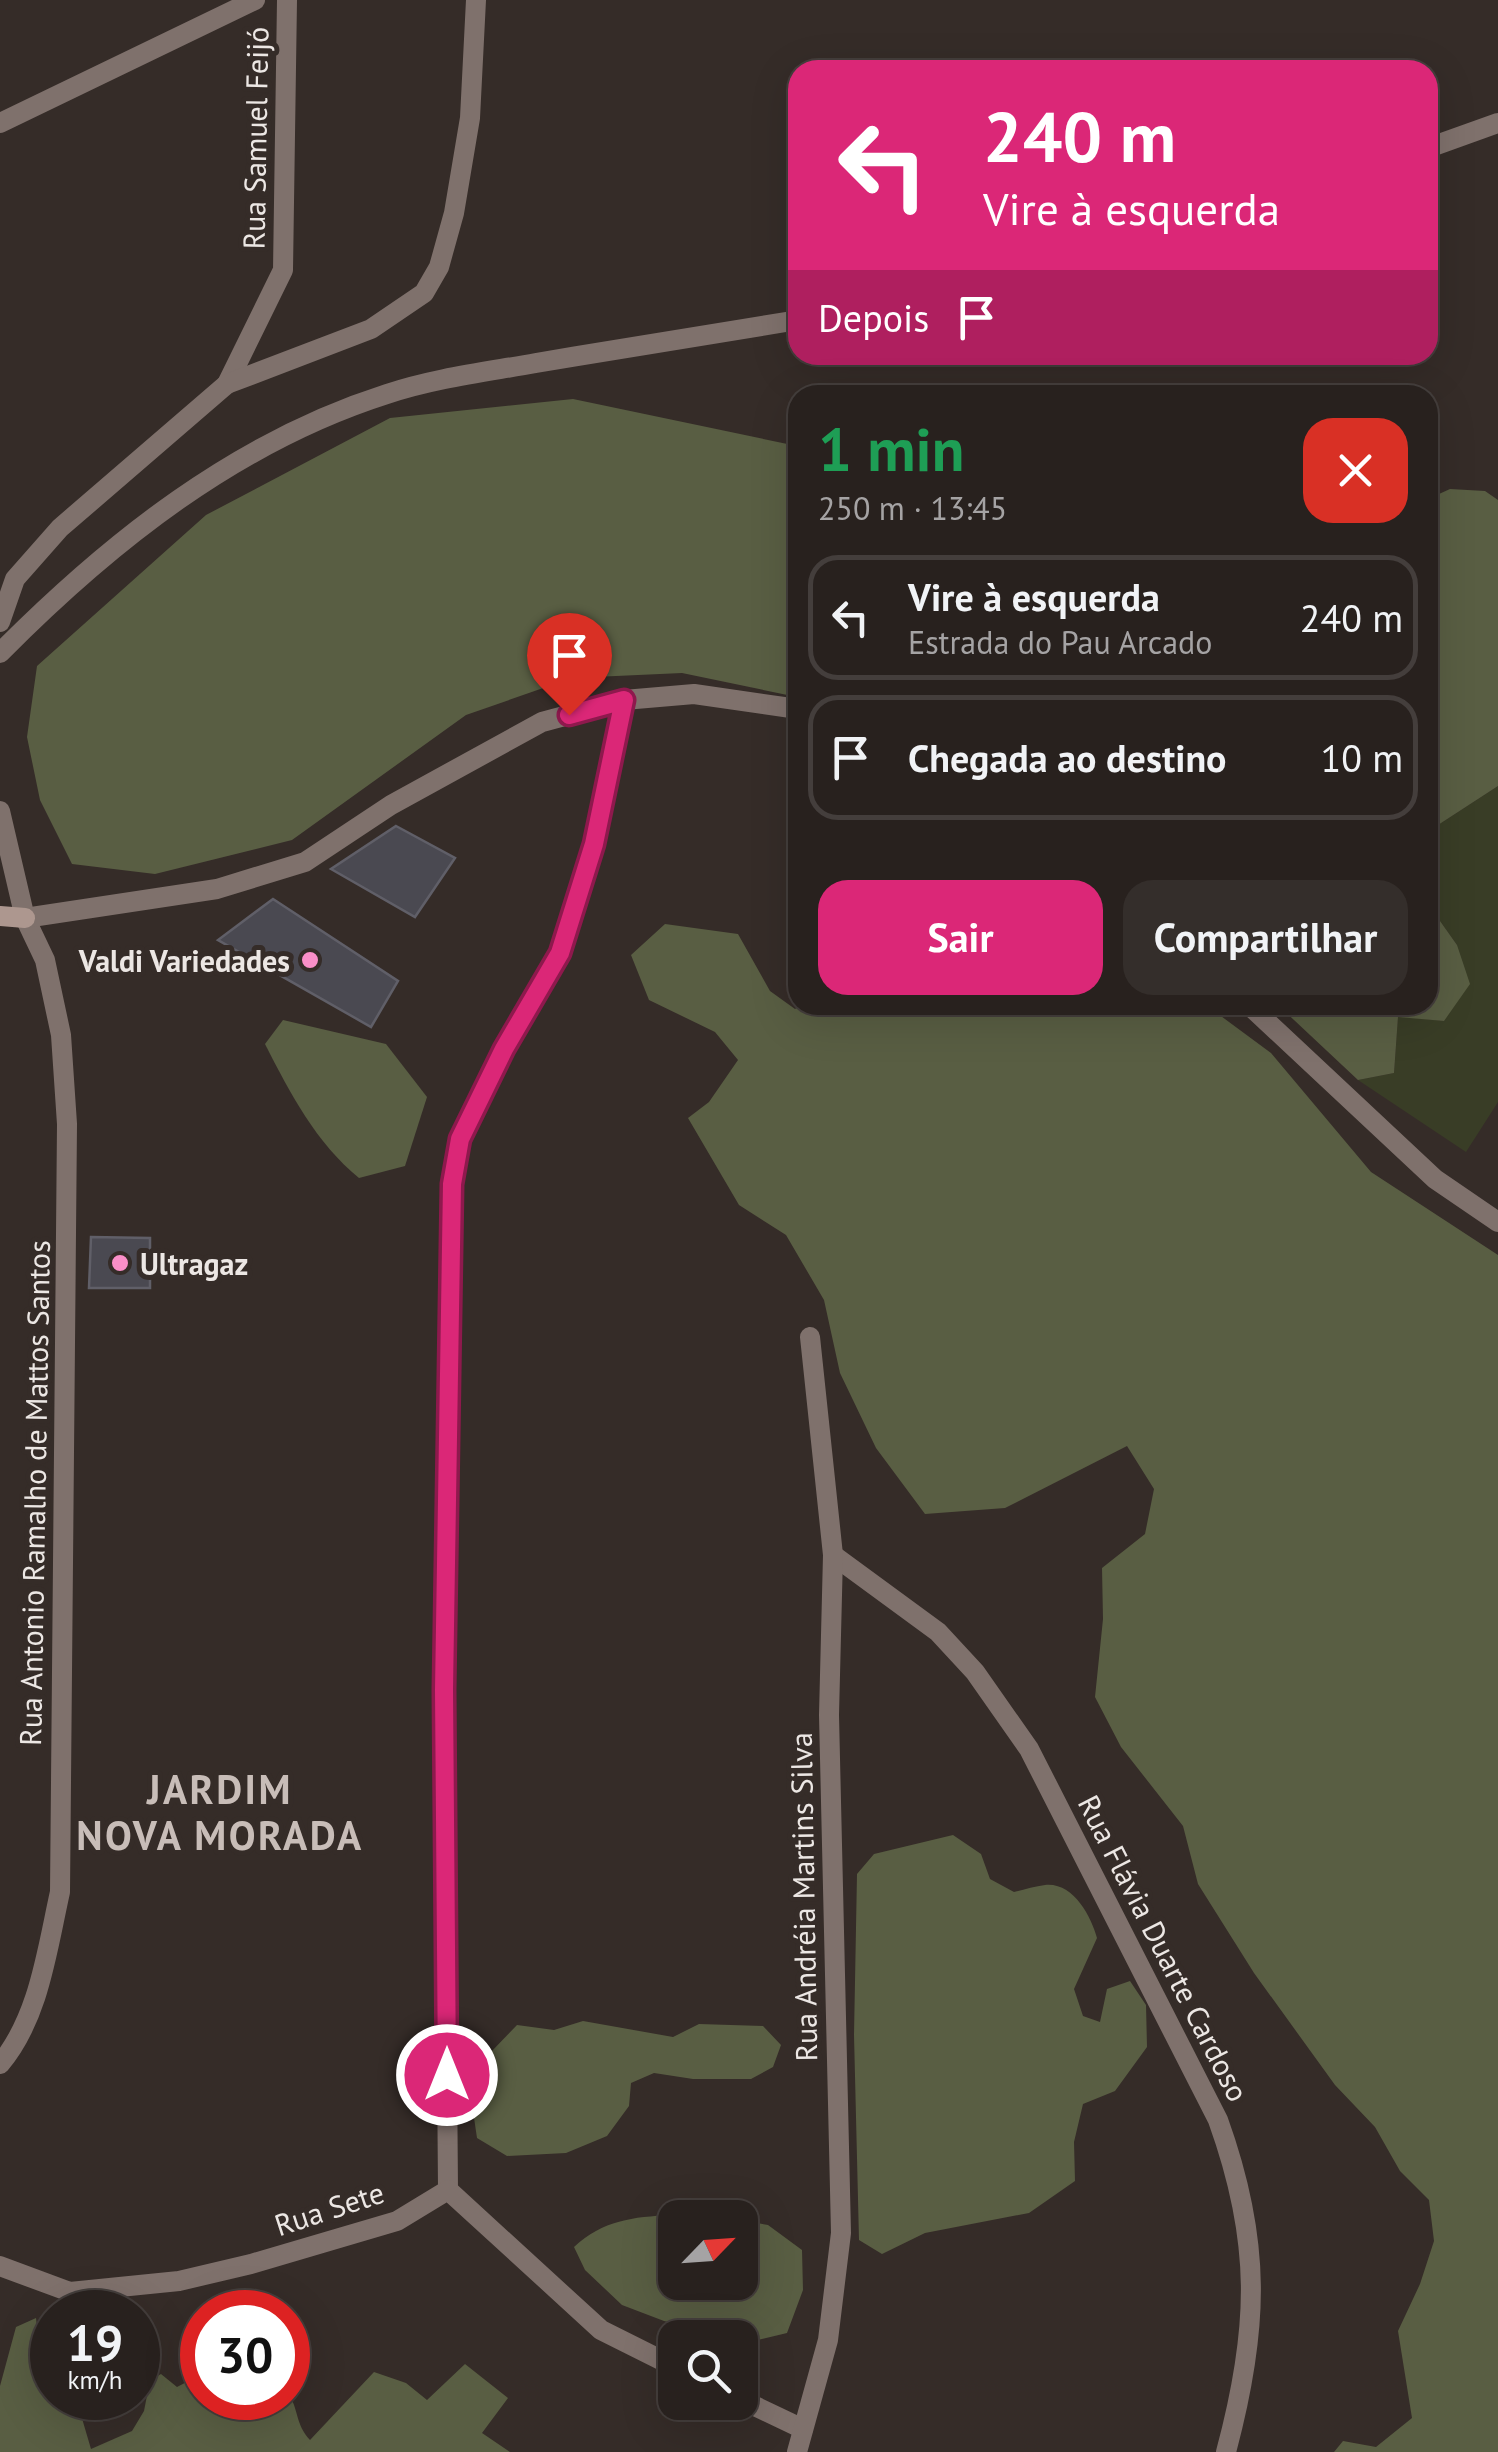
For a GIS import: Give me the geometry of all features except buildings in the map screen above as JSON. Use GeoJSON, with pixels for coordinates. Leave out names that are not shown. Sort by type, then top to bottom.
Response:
{"type":"FeatureCollection","features":[{"type":"Feature","properties":{"kind":"street"},"geometry":{"type":"LineString","coordinates":[[0,123],[255,0]]}},
{"type":"Feature","properties":{"kind":"street","name":"Rua Samuel Feijó"},"geometry":{"type":"LineString","coordinates":[[227,384],[283,270],[287,0]]}},
{"type":"Feature","properties":{"kind":"street"},"geometry":{"type":"LineString","coordinates":[[0,622],[15,579],[60,528],[227,384],[371,329],[424,293],[431,283],[454,213],[466,137],[476,0]]}},
{"type":"Feature","properties":{"kind":"street"},"geometry":{"type":"LineString","coordinates":[[1438,144],[1498,123]]}},
{"type":"Feature","properties":{"kind":"street"},"geometry":{"type":"LineString","coordinates":[[0,652],[69,582],[172,502],[226,468],[333,415],[428,382],[788,322]]}},
{"type":"Feature","properties":{"kind":"street"},"geometry":{"type":"LineString","coordinates":[[0,916],[25,918],[218,889],[304,862],[391,806],[542,722],[624,700],[694,694],[788,708]]}},
{"type":"Feature","properties":{"kind":"street"},"geometry":{"type":"LineString","coordinates":[[624,700],[594,844],[560,953],[504,1049],[460,1139],[452,1184],[444,1690],[448,2190],[601,2330],[658,2358]]}},
{"type":"Feature","properties":{"kind":"street","name":"Rua Antonio Ramalho de Mattos Santos"},"geometry":{"type":"LineString","coordinates":[[0,812],[25,918],[45,960],[62,1035],[67,1124],[60,1892],[40,1980],[24,2024],[0,2064]]}},
{"type":"Feature","properties":{"kind":"street"},"geometry":{"type":"LineString","coordinates":[[1259,1015],[1435,1180],[1498,1222]]}},
{"type":"Feature","properties":{"kind":"street","name":"Rua Andréia Martins Silva"},"geometry":{"type":"LineString","coordinates":[[796,2452],[828,2340],[840,2234],[829,1715],[833,1554],[810,1337]]}},
{"type":"Feature","properties":{"kind":"street","name":"Rua Flávia Duarte Cardoso"},"geometry":{"type":"LineString","coordinates":[[833,1554],[938,1632],[975,1672],[1029,1749],[1218,2120],[1239,2178],[1251,2257],[1253,2320],[1245,2382],[1226,2452]]}},
{"type":"Feature","properties":{"kind":"street","name":"Rua Sete"},"geometry":{"type":"LineString","coordinates":[[0,2266],[70,2292],[179,2281],[396,2221],[448,2190]]}},
{"type":"Feature","properties":{"kind":"street"},"geometry":{"type":"LineString","coordinates":[[758,2407],[803,2430]]}},
{"type":"Feature","properties":{"kind":"green space"},"geometry":{"type":"Polygon","coordinates":[[[573,399],[788,444],[788,695],[682,673],[572,678],[466,715],[292,840],[155,874],[72,864],[40,800],[27,737],[37,666],[206,515],[390,418],[573,399]]]}},
{"type":"Feature","properties":{"kind":"green space"},"geometry":{"type":"Polygon","coordinates":[[[1450,489],[1485,491],[1498,500],[1498,786],[1438,825],[1438,494],[1450,489]]]}},
{"type":"Feature","properties":{"kind":"green space"},"geometry":{"type":"Polygon","coordinates":[[[1498,786],[1498,1102],[1466,1152],[1358,1080],[1394,1073],[1398,1016],[1444,1021],[1457,945],[1438,918],[1438,825],[1498,786]]]}},
{"type":"Feature","properties":{"kind":"green space"},"geometry":{"type":"Polygon","coordinates":[[[1438,918],[1457,945],[1470,984],[1444,1021],[1398,1017],[1394,1073],[1358,1080],[1289,1015],[1438,1015],[1438,918]]]}},
{"type":"Feature","properties":{"kind":"green space"},"geometry":{"type":"Polygon","coordinates":[[[665,924],[738,934],[770,991],[788,1004],[788,1015],[1220,1015],[1271,1053],[1371,1172],[1498,1255],[1498,2452],[1334,2452],[1343,2441],[1376,2447],[1412,2418],[1398,2331],[1434,2241],[1429,2200],[1400,2171],[1375,2127],[1335,2085],[1254,1973],[1198,1884],[1183,1826],[1121,1747],[1095,1697],[1103,1619],[1102,1568],[1145,1534],[1154,1489],[1127,1446],[1005,1508],[925,1514],[876,1448],[840,1373],[824,1300],[786,1235],[739,1205],[688,1118],[709,1102],[738,1060],[715,1032],[649,1000],[631,955],[665,924]]]}},
{"type":"Feature","properties":{"kind":"green space"},"geometry":{"type":"Polygon","coordinates":[[[283,1020],[386,1044],[427,1097],[405,1166],[359,1178],[330,1149],[294,1099],[265,1044],[283,1020]]]}},
{"type":"Feature","properties":{"kind":"green space"},"geometry":{"type":"Polygon","coordinates":[[[953,1835],[981,1854],[990,1879],[1014,1892],[1055,1886],[1079,1902],[1097,1938],[1074,1989],[1083,2016],[1100,2022],[1107,1989],[1130,1981],[1146,2005],[1147,2047],[1115,2091],[1083,2104],[1074,2142],[1075,2181],[1029,2213],[925,2233],[882,2254],[859,2240],[854,2035],[857,1874],[874,1854],[953,1835]]]}},
{"type":"Feature","properties":{"kind":"green space"},"geometry":{"type":"Polygon","coordinates":[[[583,2021],[673,2037],[699,2024],[763,2026],[781,2045],[773,2067],[751,2079],[693,2079],[654,2073],[631,2083],[629,2106],[607,2136],[566,2153],[507,2156],[477,2138],[473,2111],[490,2053],[517,2025],[554,2030],[583,2021]]]}},
{"type":"Feature","properties":{"kind":"green space"},"geometry":{"type":"Polygon","coordinates":[[[658,2216],[658,2300],[758,2300],[758,2223],[768,2225],[802,2250],[803,2290],[787,2333],[758,2340],[758,2320],[661,2320],[622,2305],[585,2270],[574,2247],[596,2231],[658,2216]]]}},
{"type":"Feature","properties":{"kind":"green space"},"geometry":{"type":"Polygon","coordinates":[[[30,2321],[30,2420],[82,2420],[91,2449],[132,2431],[139,2420],[160,2420],[161,2374],[180,2385],[180,2420],[299,2420],[310,2440],[374,2372],[406,2383],[427,2400],[465,2364],[508,2398],[482,2433],[510,2452],[0,2452],[0,2386],[16,2327],[30,2321]]]}},
{"type":"Feature","properties":{"kind":"place","name":"Valdi Variedades"},"geometry":{"type":"Point","coordinates":[310,960]}},
{"type":"Feature","properties":{"kind":"place","name":"Ultragaz"},"geometry":{"type":"Point","coordinates":[120,1263]}},
{"type":"Feature","properties":{"kind":"district","name":"JARDIM NOVA MORADA"},"geometry":{"type":"Point","coordinates":[220,1812]}},
{"type":"Feature","properties":{"kind":"route"},"geometry":{"type":"LineString","coordinates":[[447,2075],[444,1690],[452,1184],[460,1139],[504,1049],[560,953],[594,844],[624,700],[569,715]]}}]}
